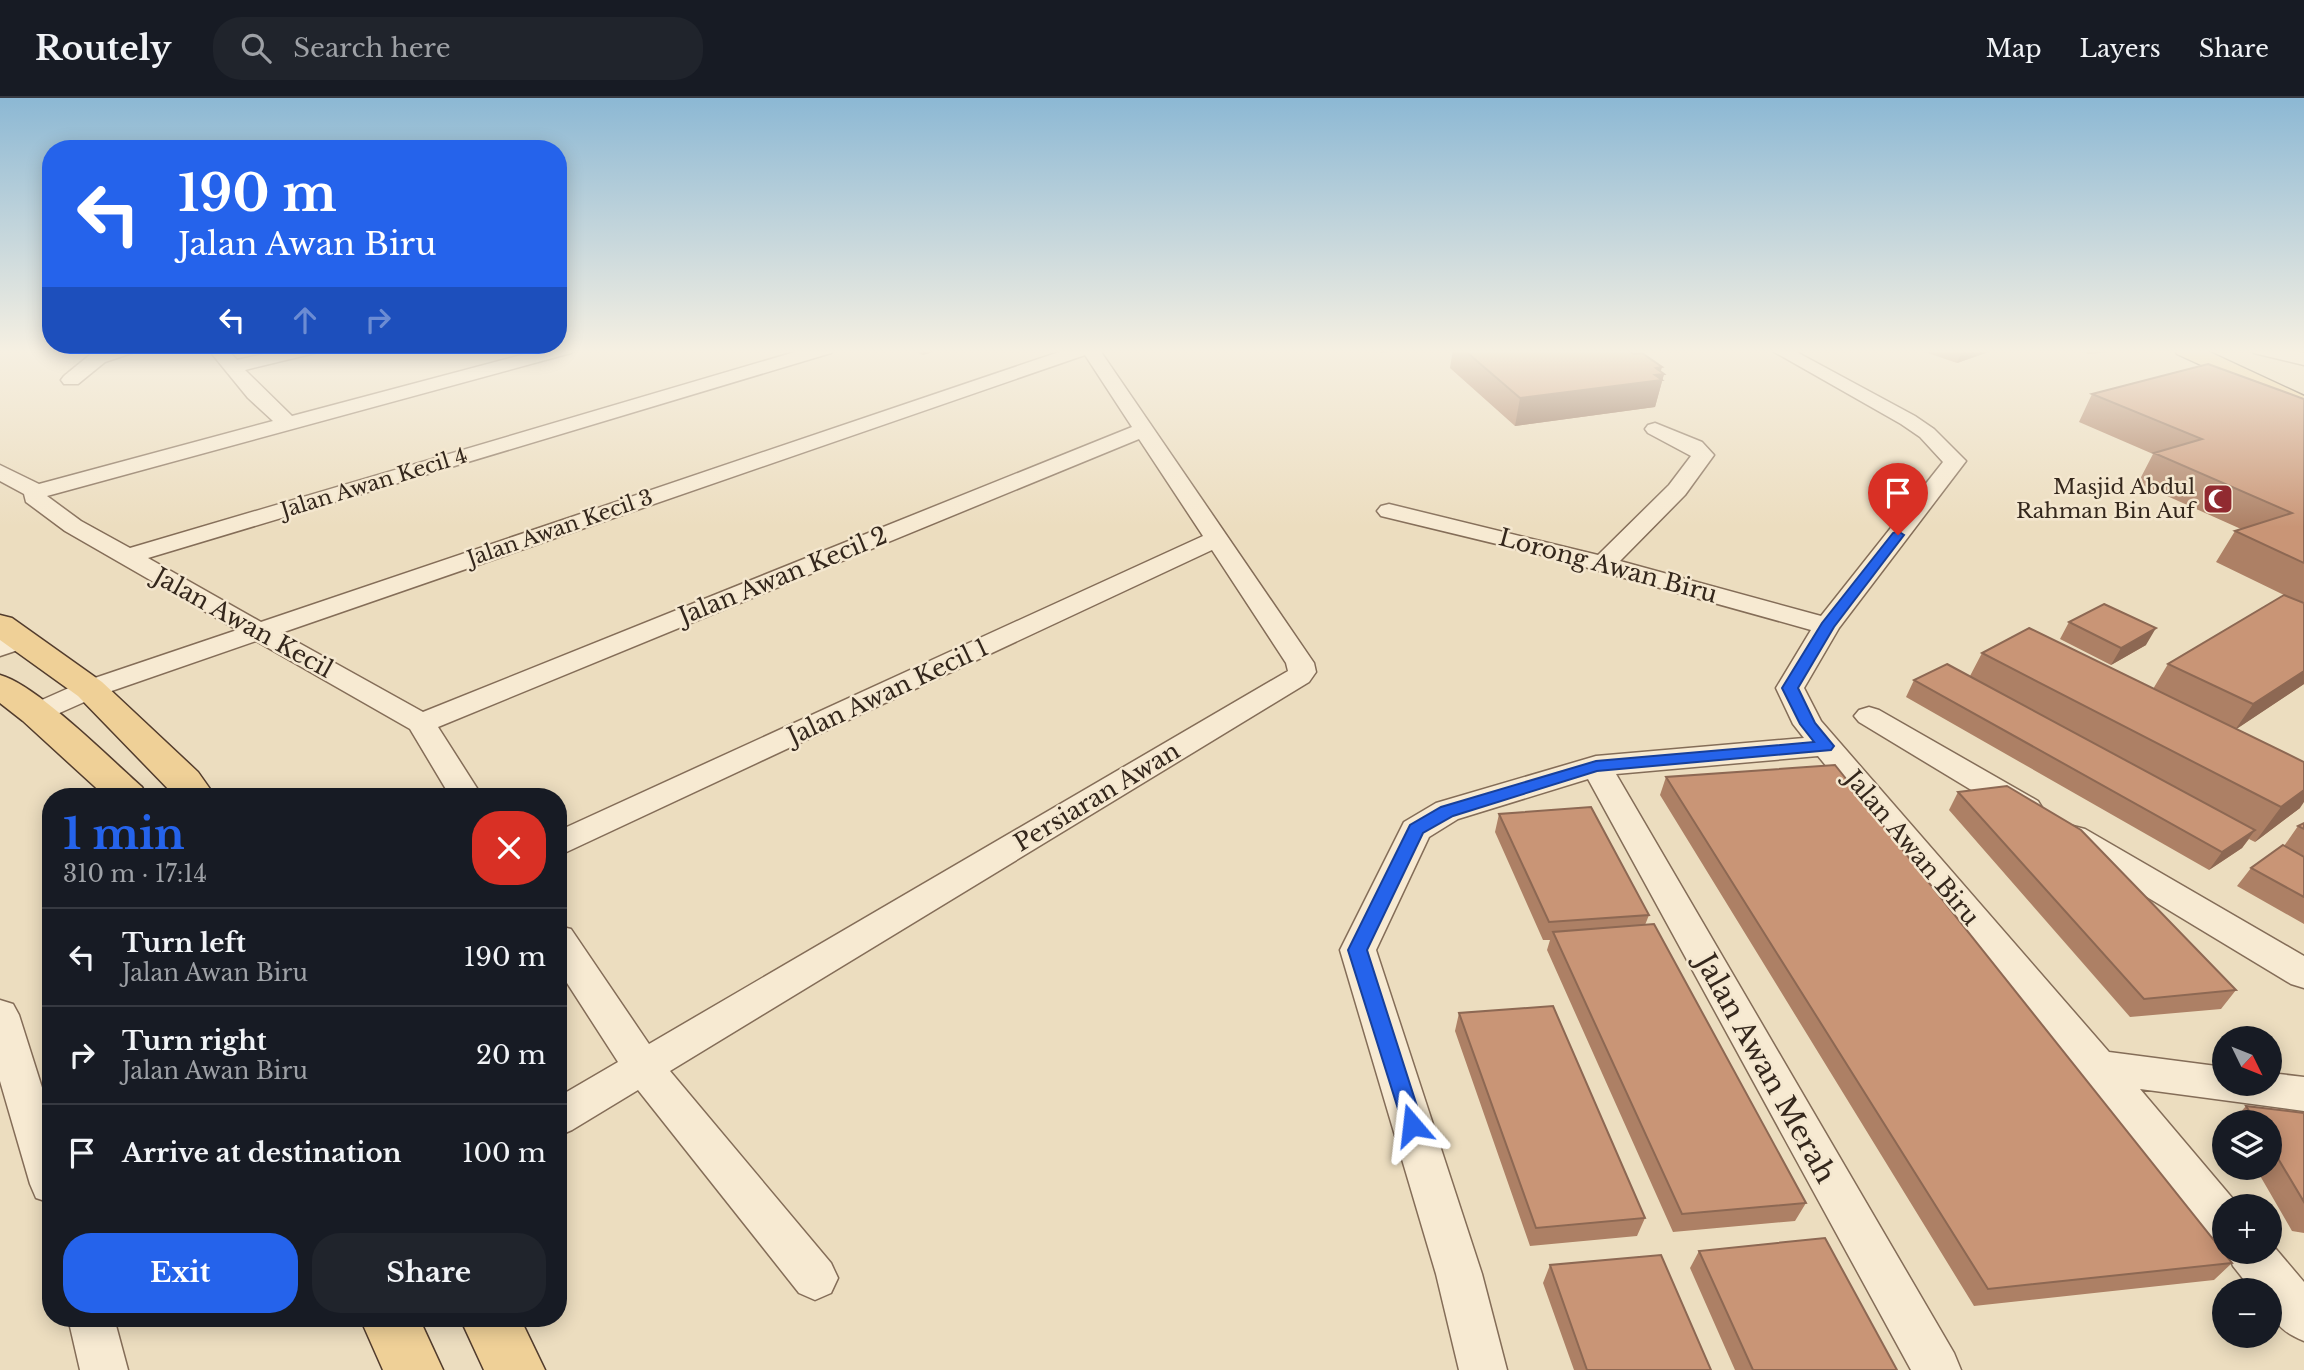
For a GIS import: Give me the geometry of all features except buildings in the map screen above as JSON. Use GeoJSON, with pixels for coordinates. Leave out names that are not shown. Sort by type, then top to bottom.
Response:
{"type":"FeatureCollection","features":[{"type":"Feature","properties":{"kind":"main road"},"geometry":{"type":"LineString","coordinates":[[7,638],[90,689],[190,788]]}},
{"type":"Feature","properties":{"kind":"main road"},"geometry":{"type":"LineString","coordinates":[[0,686],[36,712],[119,788]]}},
{"type":"Feature","properties":{"kind":"main road"},"geometry":{"type":"LineString","coordinates":[[393,1327],[413,1370]]}},
{"type":"Feature","properties":{"kind":"main road"},"geometry":{"type":"LineString","coordinates":[[494,1327],[515,1370]]}},
{"type":"Feature","properties":{"kind":"street"},"geometry":{"type":"LineString","coordinates":[[271,408],[287,423]]}},
{"type":"Feature","properties":{"kind":"street"},"geometry":{"type":"LineString","coordinates":[[36,492],[342,408]]}},
{"type":"Feature","properties":{"kind":"street","name":"Jalan Awan Kecil 4"},"geometry":{"type":"LineString","coordinates":[[126,557],[625,408]]}},
{"type":"Feature","properties":{"kind":"street","name":"Jalan Awan Kecil 3"},"geometry":{"type":"LineString","coordinates":[[36,712],[90,689],[913,408]]}},
{"type":"Feature","properties":{"kind":"street","name":"Persiaran Awan"},"geometry":{"type":"LineString","coordinates":[[567,1113],[1299,676],[1300,663],[1130,408]]}},
{"type":"Feature","properties":{"kind":"street","name":"Jalan Awan Biru"},"geometry":{"type":"LineString","coordinates":[[1887,408],[1927,433],[1955,461],[1827,626],[1790,688],[1808,724],[2212,1206]]}},
{"type":"Feature","properties":{"kind":"street","name":"Jalan Awan Kecil 2"},"geometry":{"type":"LineString","coordinates":[[421,723],[1145,429]]}},
{"type":"Feature","properties":{"kind":"street"},"geometry":{"type":"LineString","coordinates":[[1603,564],[1677,490],[1703,455],[1694,447],[1655,429]]}},
{"type":"Feature","properties":{"kind":"street","name":"Jalan Awan Kecil"},"geometry":{"type":"LineString","coordinates":[[0,472],[36,492],[34,497],[73,526],[421,723],[461,788]]}},
{"type":"Feature","properties":{"kind":"street","name":"Lorong Awan Biru"},"geometry":{"type":"LineString","coordinates":[[1389,511],[1603,564],[1827,626]]}},
{"type":"Feature","properties":{"kind":"street","name":"Jalan Awan Kecil 1"},"geometry":{"type":"LineString","coordinates":[[567,841],[1217,538]]}},
{"type":"Feature","properties":{"kind":"street"},"geometry":{"type":"LineString","coordinates":[[1869,716],[2304,974]]}},
{"type":"Feature","properties":{"kind":"street"},"geometry":{"type":"LineString","coordinates":[[1483,1370],[1459,1274],[1358,950],[1416,830],[1447,811],[1596,766],[1826,746]]}},
{"type":"Feature","properties":{"kind":"street","name":"Jalan Awan Merah"},"geometry":{"type":"LineString","coordinates":[[1596,766],[1937,1370]]}},
{"type":"Feature","properties":{"kind":"street"},"geometry":{"type":"LineString","coordinates":[[567,953],[643,1067],[815,1278]]}},
{"type":"Feature","properties":{"kind":"street"},"geometry":{"type":"LineString","coordinates":[[0,1015],[42,1154]]}},
{"type":"Feature","properties":{"kind":"street"},"geometry":{"type":"LineString","coordinates":[[2098,1067],[2304,1094]]}},
{"type":"Feature","properties":{"kind":"street"},"geometry":{"type":"LineString","coordinates":[[2260,1264],[2304,1318]]}},
{"type":"Feature","properties":{"kind":"street"},"geometry":{"type":"LineString","coordinates":[[93,1327],[104,1370]]}},
{"type":"Feature","properties":{"kind":"place","name":"Masjid Abdul Rahman Bin Auf"},"geometry":{"type":"Point","coordinates":[2218,499]}},
{"type":"Feature","properties":{"kind":"route"},"geometry":{"type":"LineString","coordinates":[[1412,1125],[1358,950],[1416,830],[1447,811],[1596,766],[1826,746],[1808,724],[1790,688],[1827,626],[1898,535]]}}]}
